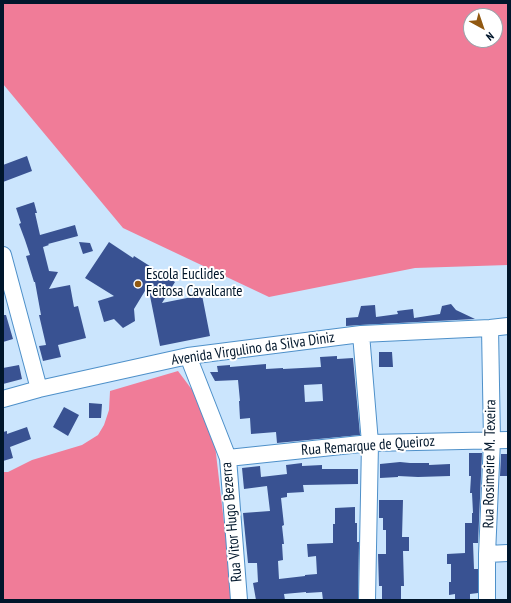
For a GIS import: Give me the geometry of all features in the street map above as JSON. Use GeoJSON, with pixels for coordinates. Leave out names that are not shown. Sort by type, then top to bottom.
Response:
{"type":"FeatureCollection","features":[{"type":"Feature","properties":{"kind":"street"},"geometry":{"type":"LineString","coordinates":[[3,255],[39,389]]}},
{"type":"Feature","properties":{"kind":"street","name":"Avenida Virgulino da Silva Diniz"},"geometry":{"type":"LineString","coordinates":[[3,399],[39,389],[188,356],[361,334],[508,326]]}},
{"type":"Feature","properties":{"kind":"street","name":"Rua Rosimeire M. Texeira"},"geometry":{"type":"LineString","coordinates":[[487,600],[487,554],[500,441],[490,328]]}},
{"type":"Feature","properties":{"kind":"street"},"geometry":{"type":"LineString","coordinates":[[361,334],[370,443],[367,600]]}},
{"type":"Feature","properties":{"kind":"street","name":"Rua Vitor Hugo Bezerra"},"geometry":{"type":"LineString","coordinates":[[188,356],[228,458],[239,600]]}},
{"type":"Feature","properties":{"kind":"street","name":"Rua Remarque de Queiroz"},"geometry":{"type":"LineString","coordinates":[[228,458],[370,443],[500,441]]}},
{"type":"Feature","properties":{"kind":"street"},"geometry":{"type":"LineString","coordinates":[[487,554],[508,553]]}},
{"type":"Feature","properties":{"kind":"shaded area"},"geometry":{"type":"Polygon","coordinates":[[[3,3],[508,3],[508,265],[415,268],[269,297],[123,228],[3,84],[3,3]]]}},
{"type":"Feature","properties":{"kind":"shaded area"},"geometry":{"type":"Polygon","coordinates":[[[178,371],[202,403],[215,445],[233,600],[3,600],[3,472],[8,472],[32,460],[82,445],[98,435],[104,425],[109,410],[110,391],[178,371]]]}},
{"type":"Feature","properties":{"kind":"building"},"geometry":{"type":"Polygon","coordinates":[[[27,156],[32,171],[3,182],[3,165],[27,156]]]}},
{"type":"Feature","properties":{"kind":"building"},"geometry":{"type":"Polygon","coordinates":[[[34,202],[40,235],[75,225],[78,236],[48,244],[49,245],[43,247],[49,271],[58,272],[49,289],[70,285],[74,307],[78,306],[86,338],[58,345],[61,357],[43,361],[39,346],[46,345],[39,315],[41,315],[35,282],[26,256],[30,255],[19,224],[21,223],[16,208],[34,202]]]}},
{"type":"Feature","properties":{"kind":"building"},"geometry":{"type":"Polygon","coordinates":[[[79,242],[90,243],[93,251],[83,254],[79,242]]]}},
{"type":"Feature","properties":{"kind":"building"},"geometry":{"type":"Polygon","coordinates":[[[109,242],[133,258],[134,256],[175,282],[162,303],[202,295],[210,336],[160,346],[148,286],[134,309],[135,321],[123,328],[114,319],[104,322],[98,301],[114,296],[85,278],[109,242]]]}},
{"type":"Feature","properties":{"kind":"building"},"geometry":{"type":"Polygon","coordinates":[[[451,304],[456,310],[475,319],[346,326],[346,318],[358,317],[361,306],[375,305],[376,317],[398,314],[397,311],[413,309],[414,318],[440,314],[442,306],[451,304]]]}},
{"type":"Feature","properties":{"kind":"building"},"geometry":{"type":"Polygon","coordinates":[[[3,315],[6,315],[13,339],[3,342],[3,315]]]}},
{"type":"Feature","properties":{"kind":"building"},"geometry":{"type":"Polygon","coordinates":[[[379,352],[392,352],[393,367],[379,367],[379,352]]]}},
{"type":"Feature","properties":{"kind":"building"},"geometry":{"type":"Polygon","coordinates":[[[337,356],[337,359],[353,358],[360,435],[277,443],[276,432],[251,434],[250,418],[240,419],[238,380],[215,381],[210,372],[218,372],[217,366],[230,365],[230,367],[266,364],[266,369],[321,367],[320,357],[337,356]],[[322,384],[304,385],[305,402],[323,401],[322,384]]]}},
{"type":"Feature","properties":{"kind":"building"},"geometry":{"type":"Polygon","coordinates":[[[19,365],[22,379],[3,384],[3,368],[19,365]]]}},
{"type":"Feature","properties":{"kind":"building"},"geometry":{"type":"Polygon","coordinates":[[[89,403],[102,404],[101,418],[89,418],[89,403]]]}},
{"type":"Feature","properties":{"kind":"building"},"geometry":{"type":"Polygon","coordinates":[[[64,407],[79,415],[68,436],[53,427],[64,407]]]}},
{"type":"Feature","properties":{"kind":"building"},"geometry":{"type":"Polygon","coordinates":[[[27,427],[31,439],[10,447],[13,458],[3,461],[3,432],[7,431],[7,434],[27,427]]]}},
{"type":"Feature","properties":{"kind":"building"},"geometry":{"type":"Polygon","coordinates":[[[469,453],[482,453],[478,543],[473,543],[474,569],[478,569],[478,593],[470,594],[470,600],[455,600],[455,594],[449,595],[451,564],[447,564],[447,554],[465,553],[465,523],[472,523],[473,513],[472,493],[470,493],[471,476],[469,476],[469,453]]]}},
{"type":"Feature","properties":{"kind":"building"},"geometry":{"type":"Polygon","coordinates":[[[501,454],[508,454],[508,476],[500,476],[501,454]]]}},
{"type":"Feature","properties":{"kind":"building"},"geometry":{"type":"Polygon","coordinates":[[[400,462],[429,463],[429,465],[450,464],[450,476],[398,476],[380,478],[380,464],[400,462]]]}},
{"type":"Feature","properties":{"kind":"building"},"geometry":{"type":"Polygon","coordinates":[[[302,463],[302,466],[322,465],[322,469],[358,469],[358,484],[303,485],[304,492],[287,493],[287,497],[281,498],[284,525],[282,526],[284,544],[282,544],[283,560],[278,561],[279,579],[317,574],[316,556],[308,557],[307,544],[333,543],[335,508],[355,507],[357,542],[359,542],[358,600],[323,600],[322,592],[306,592],[284,594],[285,600],[256,600],[253,583],[258,582],[257,563],[248,563],[243,513],[270,511],[267,486],[244,489],[242,468],[260,466],[261,477],[287,474],[286,465],[302,463]]]}},
{"type":"Feature","properties":{"kind":"building"},"geometry":{"type":"Polygon","coordinates":[[[379,500],[403,500],[402,537],[409,537],[409,551],[403,551],[404,586],[401,586],[401,600],[382,600],[382,586],[379,586],[378,554],[386,554],[386,530],[383,530],[383,518],[379,518],[379,500]]]}},
{"type":"Feature","properties":{"kind":"place","name":"Escola Euclides Feitosa Cavalcante"},"geometry":{"type":"Point","coordinates":[138,284]}}]}
